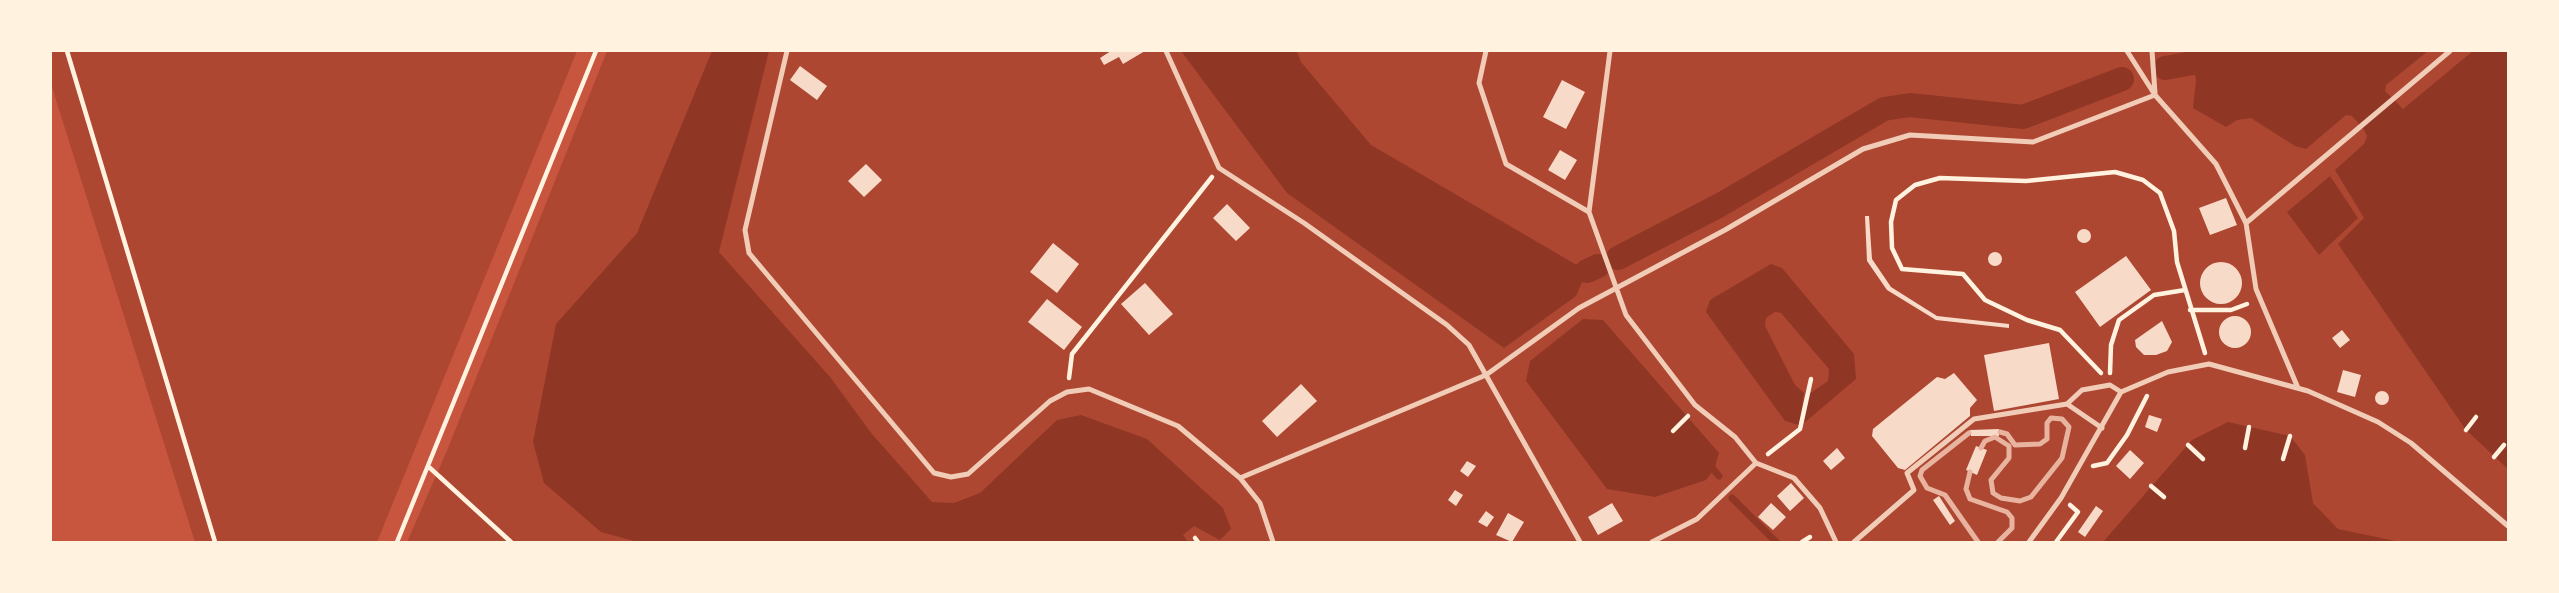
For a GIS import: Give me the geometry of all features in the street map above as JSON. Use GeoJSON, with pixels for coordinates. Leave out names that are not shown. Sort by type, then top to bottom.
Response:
{"type":"FeatureCollection","features":[{"type":"Feature","properties":{"kind":"lane"},"geometry":{"type":"LineString","coordinates":[[787,51],[745,230],[748,253],[934,473],[951,477],[968,474],[1050,401],[1068,393],[1089,389],[1178,426],[1240,478],[1260,503],[1273,542]]}},
{"type":"Feature","properties":{"kind":"lane"},"geometry":{"type":"LineString","coordinates":[[1166,51],[1219,168],[1304,223],[1447,325],[1469,345],[1580,542]]}},
{"type":"Feature","properties":{"kind":"lane"},"geometry":{"type":"LineString","coordinates":[[1486,51],[1479,83],[1506,164],[1590,212]]}},
{"type":"Feature","properties":{"kind":"lane"},"geometry":{"type":"LineString","coordinates":[[1610,51],[1590,212],[1626,315],[1695,405],[1735,437],[1756,464],[1794,478],[1819,508],[1836,542]]}},
{"type":"Feature","properties":{"kind":"lane"},"geometry":{"type":"LineString","coordinates":[[2127,51],[2155,95],[2216,164],[2246,223],[2260,299],[2298,388]]}},
{"type":"Feature","properties":{"kind":"lane"},"geometry":{"type":"LineString","coordinates":[[2152,51],[2155,95]]}},
{"type":"Feature","properties":{"kind":"lane"},"geometry":{"type":"LineString","coordinates":[[2246,223],[2450,51]]}},
{"type":"Feature","properties":{"kind":"lane"},"geometry":{"type":"LineString","coordinates":[[1240,478],[1486,375],[1579,308],[1725,230],[1863,149],[1910,135],[2033,142],[2155,95]]}},
{"type":"Feature","properties":{"kind":"lane"},"geometry":{"type":"LineString","coordinates":[[2029,542],[2061,498],[2121,392],[2168,372],[2209,364],[2298,388],[2366,416],[2411,443],[2508,526]]}},
{"type":"Feature","properties":{"kind":"lane"},"geometry":{"type":"LineString","coordinates":[[1854,542],[1914,490],[1907,473],[1973,419],[2067,404],[2082,390],[2110,384],[2121,392]]}},
{"type":"Feature","properties":{"kind":"lane"},"geometry":{"type":"LineString","coordinates":[[2067,404],[2102,428]]}},
{"type":"Feature","properties":{"kind":"lane"},"geometry":{"type":"LineString","coordinates":[[1652,542],[1697,519],[1756,464]]}},
{"type":"Feature","properties":{"kind":"path"},"geometry":{"type":"LineString","coordinates":[[67,51],[215,542]]}},
{"type":"Feature","properties":{"kind":"path"},"geometry":{"type":"LineString","coordinates":[[397,542],[430,468],[596,51]]}},
{"type":"Feature","properties":{"kind":"path"},"geometry":{"type":"LineString","coordinates":[[1068,393],[1072,354],[1219,168]]}},
{"type":"Feature","properties":{"kind":"path"},"geometry":{"type":"LineString","coordinates":[[2110,384],[2088,356],[2060,331],[2027,320],[1985,300],[1963,274],[1902,268],[1892,248],[1891,222],[1896,200],[1915,186],[1940,178],[2026,181],[2115,172],[2143,180],[2160,193],[2174,231],[2177,262],[2209,364]]}},
{"type":"Feature","properties":{"kind":"path"},"geometry":{"type":"LineString","coordinates":[[2110,384],[2111,345],[2119,320],[2154,295],[2185,290]]}},
{"type":"Feature","properties":{"kind":"path"},"geometry":{"type":"LineString","coordinates":[[2190,310],[2231,310],[2260,299]]}},
{"type":"Feature","properties":{"kind":"path"},"geometry":{"type":"LineString","coordinates":[[2078,470],[2107,463],[2144,404],[2153,378]]}},
{"type":"Feature","properties":{"kind":"path"},"geometry":{"type":"LineString","coordinates":[[1756,464],[1800,429],[1811,379]]}},
{"type":"Feature","properties":{"kind":"path"},"geometry":{"type":"LineString","coordinates":[[1673,431],[1691,413]]}},
{"type":"Feature","properties":{"kind":"path"},"geometry":{"type":"LineString","coordinates":[[2466,430],[2476,417]]}},
{"type":"Feature","properties":{"kind":"path"},"geometry":{"type":"LineString","coordinates":[[2245,448],[2249,427]]}},
{"type":"Feature","properties":{"kind":"path"},"geometry":{"type":"LineString","coordinates":[[2283,459],[2290,436]]}},
{"type":"Feature","properties":{"kind":"path"},"geometry":{"type":"LineString","coordinates":[[2188,445],[2203,460]]}},
{"type":"Feature","properties":{"kind":"path"},"geometry":{"type":"LineString","coordinates":[[2494,457],[2504,445]]}},
{"type":"Feature","properties":{"kind":"path"},"geometry":{"type":"LineString","coordinates":[[430,468],[511,542]]}},
{"type":"Feature","properties":{"kind":"path"},"geometry":{"type":"LineString","coordinates":[[2151,486],[2164,497]]}},
{"type":"Feature","properties":{"kind":"path"},"geometry":{"type":"LineString","coordinates":[[2056,542],[2078,512],[2061,498]]}},
{"type":"Feature","properties":{"kind":"path"},"geometry":{"type":"LineString","coordinates":[[1802,542],[1810,537]]}},
{"type":"Feature","properties":{"kind":"shaded area"},"geometry":{"type":"Polygon","coordinates":[[[51,51],[577,51],[377,542],[195,542],[51,84],[51,51]]]}},
{"type":"Feature","properties":{"kind":"shaded area"},"geometry":{"type":"Polygon","coordinates":[[[607,51],[2508,51],[2508,542],[407,542],[446,453],[607,51]]]}},
{"type":"Feature","properties":{"kind":"shaded area"},"geometry":{"type":"Polygon","coordinates":[[[712,51],[769,51],[719,252],[830,377],[872,434],[932,502],[954,503],[980,493],[1057,420],[1081,415],[1147,439],[1223,508],[1231,529],[1220,540],[1194,526],[1183,535],[1188,542],[638,542],[601,532],[544,483],[533,442],[556,324],[637,233],[712,51]]]}},
{"type":"Feature","properties":{"kind":"shaded area"},"geometry":{"type":"Polygon","coordinates":[[[1181,51],[1297,51],[1301,62],[1371,145],[1587,271],[1576,296],[1504,348],[1287,193],[1181,51]]]}},
{"type":"Feature","properties":{"kind":"shaded area"},"geometry":{"type":"Polygon","coordinates":[[[2191,51],[2428,51],[2386,85],[2385,91],[2403,109],[2473,51],[2508,51],[2508,469],[2466,430],[2338,244],[2364,218],[2335,170],[2364,144],[2367,136],[2364,130],[2352,116],[2346,115],[2306,149],[2295,146],[2251,118],[2237,120],[2226,127],[2193,108],[2196,80],[2191,51]]]}},
{"type":"Feature","properties":{"kind":"shaded area"},"geometry":{"type":"Polygon","coordinates":[[[2330,176],[2358,218],[2319,255],[2287,212],[2330,176]]]}},
{"type":"Feature","properties":{"kind":"shaded area"},"geometry":{"type":"Polygon","coordinates":[[[1771,264],[1782,268],[1854,354],[1856,379],[1804,423],[1809,394],[1828,381],[1829,369],[1781,313],[1775,312],[1766,318],[1765,326],[1795,385],[1804,393],[1799,425],[1785,421],[1706,312],[1710,300],[1771,264]]]}},
{"type":"Feature","properties":{"kind":"shaded area"},"geometry":{"type":"Polygon","coordinates":[[[1583,319],[1603,320],[1719,453],[1714,470],[1706,480],[1655,497],[1607,489],[1526,381],[1530,361],[1583,319]]]}},
{"type":"Feature","properties":{"kind":"shaded area"},"geometry":{"type":"Polygon","coordinates":[[[2228,422],[2290,436],[2305,455],[2313,503],[2338,529],[2400,542],[2103,542],[2192,440],[2228,422]]]}},
{"type":"Feature","properties":{"kind":"building"},"geometry":{"type":"Polygon","coordinates":[[[1111,51],[1145,51],[1123,64],[1119,57],[1104,65],[1100,58],[1111,51]]]}},
{"type":"Feature","properties":{"kind":"building"},"geometry":{"type":"Polygon","coordinates":[[[800,66],[827,86],[817,100],[790,80],[800,66]]]}},
{"type":"Feature","properties":{"kind":"building"},"geometry":{"type":"Polygon","coordinates":[[[1562,80],[1585,92],[1566,129],[1543,117],[1562,80]]]}},
{"type":"Feature","properties":{"kind":"building"},"geometry":{"type":"Polygon","coordinates":[[[1560,150],[1577,160],[1565,180],[1548,170],[1560,150]]]}},
{"type":"Feature","properties":{"kind":"building"},"geometry":{"type":"Polygon","coordinates":[[[866,164],[882,180],[864,197],[848,181],[866,164]]]}},
{"type":"Feature","properties":{"kind":"building"},"geometry":{"type":"Polygon","coordinates":[[[2226,198],[2237,225],[2210,235],[2199,208],[2226,198]]]}},
{"type":"Feature","properties":{"kind":"building"},"geometry":{"type":"Polygon","coordinates":[[[1227,204],[1250,228],[1236,241],[1213,218],[1227,204]]]}},
{"type":"Feature","properties":{"kind":"building"},"geometry":{"type":"Polygon","coordinates":[[[1865,216],[1869,216],[1872,259],[1891,287],[1937,316],[2009,324],[2009,328],[1936,320],[1887,290],[1867,261],[1865,216]]]}},
{"type":"Feature","properties":{"kind":"building"},"geometry":{"type":"Polygon","coordinates":[[[2081,229],[2087,229],[2091,236],[2087,243],[2081,243],[2077,239],[2077,233],[2081,229]]]}},
{"type":"Feature","properties":{"kind":"building"},"geometry":{"type":"Polygon","coordinates":[[[1053,243],[1079,264],[1057,293],[1030,272],[1053,243]]]}},
{"type":"Feature","properties":{"kind":"building"},"geometry":{"type":"Polygon","coordinates":[[[1992,252],[1998,252],[2002,259],[1998,266],[1992,266],[1988,262],[1988,256],[1992,252]]]}},
{"type":"Feature","properties":{"kind":"building"},"geometry":{"type":"Polygon","coordinates":[[[2126,256],[2151,290],[2100,327],[2075,292],[2126,256]]]}},
{"type":"Feature","properties":{"kind":"building"},"geometry":{"type":"Polygon","coordinates":[[[2221,262],[2236,268],[2242,283],[2236,298],[2221,304],[2206,298],[2200,283],[2206,268],[2221,262]]]}},
{"type":"Feature","properties":{"kind":"building"},"geometry":{"type":"Polygon","coordinates":[[[1145,283],[1173,314],[1149,335],[1121,304],[1145,283]]]}},
{"type":"Feature","properties":{"kind":"building"},"geometry":{"type":"Polygon","coordinates":[[[1047,299],[1082,327],[1064,350],[1028,322],[1047,299]]]}},
{"type":"Feature","properties":{"kind":"building"},"geometry":{"type":"Polygon","coordinates":[[[2235,316],[2246,321],[2251,332],[2246,343],[2235,348],[2224,343],[2219,332],[2224,321],[2235,316]]]}},
{"type":"Feature","properties":{"kind":"building"},"geometry":{"type":"Polygon","coordinates":[[[2162,321],[2172,342],[2167,351],[2144,355],[2136,347],[2135,340],[2162,321]]]}},
{"type":"Feature","properties":{"kind":"building"},"geometry":{"type":"Polygon","coordinates":[[[2342,330],[2350,340],[2340,348],[2332,338],[2342,330]]]}},
{"type":"Feature","properties":{"kind":"building"},"geometry":{"type":"Polygon","coordinates":[[[2049,343],[2059,399],[1994,411],[1984,355],[2049,343]]]}},
{"type":"Feature","properties":{"kind":"building"},"geometry":{"type":"Polygon","coordinates":[[[2343,370],[2361,375],[2355,397],[2337,392],[2343,370]]]}},
{"type":"Feature","properties":{"kind":"building"},"geometry":{"type":"Polygon","coordinates":[[[1954,373],[1977,400],[1970,408],[1970,416],[1905,470],[1898,468],[1872,436],[1873,429],[1937,377],[1945,379],[1954,373]]]}},
{"type":"Feature","properties":{"kind":"building"},"geometry":{"type":"Polygon","coordinates":[[[1301,384],[1317,401],[1277,437],[1262,421],[1301,384]]]}},
{"type":"Feature","properties":{"kind":"building"},"geometry":{"type":"Polygon","coordinates":[[[2382,391],[2387,393],[2387,403],[2382,405],[2377,403],[2375,398],[2377,393],[2382,391]]]}},
{"type":"Feature","properties":{"kind":"building"},"geometry":{"type":"Polygon","coordinates":[[[2149,415],[2162,419],[2157,432],[2145,427],[2149,415]]]}},
{"type":"Feature","properties":{"kind":"building"},"geometry":{"type":"Polygon","coordinates":[[[1999,429],[1999,436],[1971,436],[1970,430],[1999,429]]]}},
{"type":"Feature","properties":{"kind":"building"},"geometry":{"type":"Polygon","coordinates":[[[1976,446],[1987,450],[1977,475],[1966,470],[1976,446]]]}},
{"type":"Feature","properties":{"kind":"building"},"geometry":{"type":"Polygon","coordinates":[[[1837,448],[1845,458],[1831,470],[1823,461],[1837,448]]]}},
{"type":"Feature","properties":{"kind":"building"},"geometry":{"type":"Polygon","coordinates":[[[2130,450],[2144,463],[2130,479],[2116,466],[2130,450]]]}},
{"type":"Feature","properties":{"kind":"building"},"geometry":{"type":"Polygon","coordinates":[[[1467,461],[1476,466],[1468,477],[1460,471],[1467,461]]]}},
{"type":"Feature","properties":{"kind":"building"},"geometry":{"type":"Polygon","coordinates":[[[1791,483],[1804,498],[1790,511],[1777,496],[1791,483]]]}},
{"type":"Feature","properties":{"kind":"building"},"geometry":{"type":"Polygon","coordinates":[[[1455,490],[1463,495],[1456,506],[1448,500],[1455,490]]]}},
{"type":"Feature","properties":{"kind":"building"},"geometry":{"type":"Polygon","coordinates":[[[1939,496],[1955,521],[1950,525],[1933,500],[1939,496]]]}},
{"type":"Feature","properties":{"kind":"building"},"geometry":{"type":"Polygon","coordinates":[[[1612,503],[1623,521],[1598,535],[1588,517],[1612,503]]]}},
{"type":"Feature","properties":{"kind":"building"},"geometry":{"type":"Polygon","coordinates":[[[1771,503],[1786,517],[1773,530],[1758,517],[1771,503]]]}},
{"type":"Feature","properties":{"kind":"building"},"geometry":{"type":"Polygon","coordinates":[[[2096,506],[2103,511],[2085,537],[2078,532],[2096,506]]]}},
{"type":"Feature","properties":{"kind":"building"},"geometry":{"type":"Polygon","coordinates":[[[1486,511],[1494,517],[1487,527],[1478,522],[1486,511]]]}},
{"type":"Feature","properties":{"kind":"building"},"geometry":{"type":"Polygon","coordinates":[[[1508,513],[1524,522],[1512,542],[1496,535],[1508,513]]]}},
{"type":"Feature","properties":{"kind":"waterway"},"geometry":{"type":"LineString","coordinates":[[2165,68],[2193,63]]}},
{"type":"Feature","properties":{"kind":"waterway"},"geometry":{"type":"LineString","coordinates":[[1618,258],[1720,205],[1884,109],[1910,105],[2023,117],[2122,79]]}},
{"type":"Feature","properties":{"kind":"waterway"},"geometry":{"type":"LineString","coordinates":[[1587,271],[1598,266]]}},
{"type":"Feature","properties":{"kind":"waterway"},"geometry":{"type":"LineString","coordinates":[[1714,470],[1719,476]]}},
{"type":"Feature","properties":{"kind":"waterway"},"geometry":{"type":"LineString","coordinates":[[1732,498],[1776,542]]}},
{"type":"Feature","properties":{"kind":"railway"},"geometry":{"type":"LineString","coordinates":[[1981,448],[1985,441],[1995,437],[2009,446],[2009,458],[1991,480],[1993,493],[2001,498],[2020,501],[2031,497],[2062,458],[2069,427],[2062,419],[2051,418],[2047,423],[2047,439],[2040,444],[2015,445],[2007,434],[2000,432]]}},
{"type":"Feature","properties":{"kind":"railway"},"geometry":{"type":"LineString","coordinates":[[1969,433],[1922,470],[1920,476],[1927,488],[1945,495],[1978,542]]}},
{"type":"Feature","properties":{"kind":"railway"},"geometry":{"type":"LineString","coordinates":[[1970,472],[1966,489],[1970,499],[2007,512],[2012,518],[2012,528],[1998,542]]}}]}
